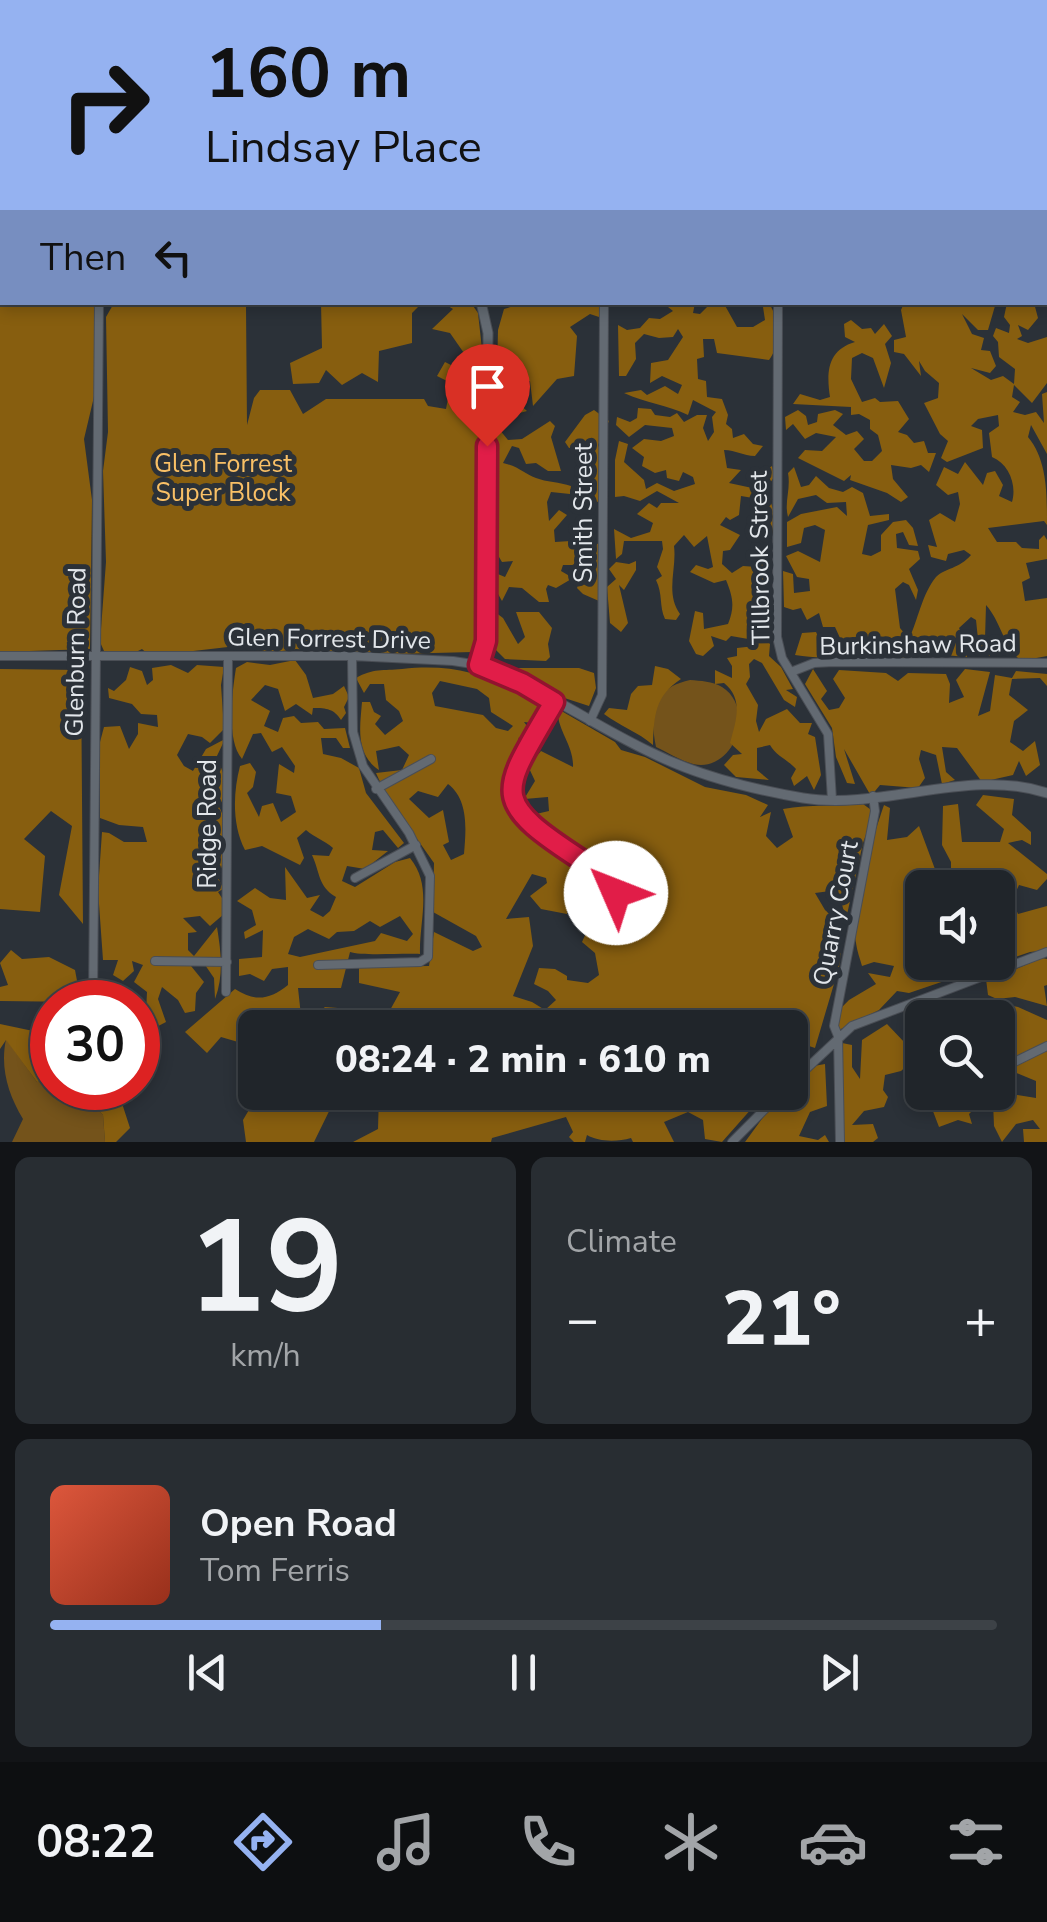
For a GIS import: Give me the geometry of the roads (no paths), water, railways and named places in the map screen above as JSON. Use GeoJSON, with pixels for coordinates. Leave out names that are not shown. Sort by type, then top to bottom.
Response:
{"type":"FeatureCollection","features":[{"type":"Feature","properties":{"kind":"street","name":"Glenburn Road"},"geometry":{"type":"LineString","coordinates":[[93,980],[99,305]]}},
{"type":"Feature","properties":{"kind":"street"},"geometry":{"type":"LineString","coordinates":[[482,666],[486,641],[488,333],[483,305]]}},
{"type":"Feature","properties":{"kind":"street","name":"Smith Street"},"geometry":{"type":"LineString","coordinates":[[590,721],[602,695],[604,305]]}},
{"type":"Feature","properties":{"kind":"street","name":"Tillbrook Street"},"geometry":{"type":"LineString","coordinates":[[778,305],[777,637],[782,658],[828,734],[832,800]]}},
{"type":"Feature","properties":{"kind":"street","name":"Glen Forrest Drive"},"geometry":{"type":"LineString","coordinates":[[0,656],[352,656],[453,661],[482,666],[650,752],[711,777],[780,794],[832,800],[999,784],[1047,793]]}},
{"type":"Feature","properties":{"kind":"street","name":"Ridge Road"},"geometry":{"type":"LineString","coordinates":[[226,992],[228,656]]}},
{"type":"Feature","properties":{"kind":"street"},"geometry":{"type":"LineString","coordinates":[[318,966],[420,962],[428,958],[430,876],[416,845],[364,766],[353,732],[352,656]]}},
{"type":"Feature","properties":{"kind":"street","name":"Burkinshaw Road"},"geometry":{"type":"LineString","coordinates":[[791,672],[814,663],[834,662],[1047,663]]}},
{"type":"Feature","properties":{"kind":"street"},"geometry":{"type":"LineString","coordinates":[[554,702],[515,770],[513,799],[527,822],[588,863],[613,884],[616,893]]}},
{"type":"Feature","properties":{"kind":"street"},"geometry":{"type":"LineString","coordinates":[[376,789],[431,759]]}},
{"type":"Feature","properties":{"kind":"street","name":"Quarry Court"},"geometry":{"type":"LineString","coordinates":[[840,1142],[838,1036],[834,1026],[875,811],[873,796]]}},
{"type":"Feature","properties":{"kind":"street"},"geometry":{"type":"LineString","coordinates":[[355,878],[416,845]]}},
{"type":"Feature","properties":{"kind":"street"},"geometry":{"type":"LineString","coordinates":[[808,1066],[838,1036],[866,1018],[1047,952]]}},
{"type":"Feature","properties":{"kind":"street"},"geometry":{"type":"LineString","coordinates":[[155,961],[226,962]]}},
{"type":"Feature","properties":{"kind":"street"},"geometry":{"type":"LineString","coordinates":[[1015,1062],[1047,1046]]}},
{"type":"Feature","properties":{"kind":"street"},"geometry":{"type":"LineString","coordinates":[[732,1142],[764,1110]]}},
{"type":"Feature","properties":{"kind":"park label","name":"Glen Forrest Super Block"},"geometry":{"type":"Point","coordinates":[223,478]}}]}
